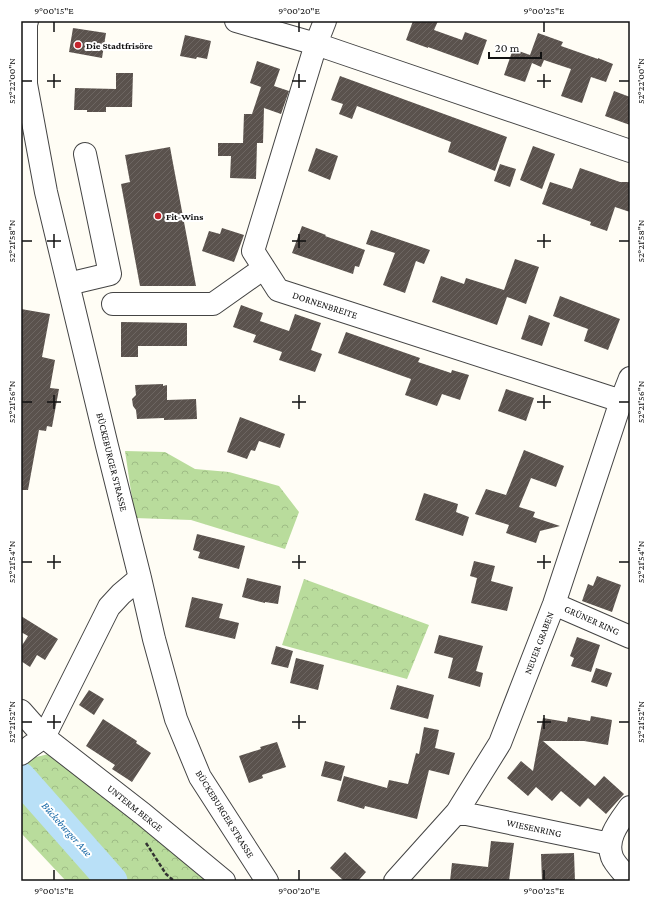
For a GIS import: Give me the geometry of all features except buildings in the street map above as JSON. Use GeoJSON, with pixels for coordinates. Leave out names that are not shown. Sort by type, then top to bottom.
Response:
{"type":"FeatureCollection","features":[{"type":"Feature","properties":{"kind":"street","name":"BÜCKEBURGER STRASSE"},"geometry":{"type":"LineString","coordinates":[[27,21],[26,84],[46,192],[154,639],[176,719],[200,776],[267,881]]}},
{"type":"Feature","properties":{"kind":"street"},"geometry":{"type":"LineString","coordinates":[[236,21],[316,44],[630,151]]}},
{"type":"Feature","properties":{"kind":"street","name":"DORNENBREITE"},"geometry":{"type":"LineString","coordinates":[[325,21],[316,44],[253,251],[278,290],[622,401]]}},
{"type":"Feature","properties":{"kind":"street"},"geometry":{"type":"LineString","coordinates":[[68,284],[110,274],[85,154]]}},
{"type":"Feature","properties":{"kind":"street"},"geometry":{"type":"LineString","coordinates":[[113,304],[213,304],[264,268]]}},
{"type":"Feature","properties":{"kind":"street","name":"NEUER GRABEN"},"geometry":{"type":"LineString","coordinates":[[395,881],[457,812],[500,743],[554,604],[630,378]]}},
{"type":"Feature","properties":{"kind":"street"},"geometry":{"type":"LineString","coordinates":[[32,746],[109,607],[120,594],[140,578]]}},
{"type":"Feature","properties":{"kind":"street","name":"GRÜNER RING"},"geometry":{"type":"LineString","coordinates":[[554,604],[630,637]]}},
{"type":"Feature","properties":{"kind":"street","name":"UNTERM BERGE"},"geometry":{"type":"LineString","coordinates":[[21,711],[32,746],[143,814],[224,881]]}},
{"type":"Feature","properties":{"kind":"street"},"geometry":{"type":"LineString","coordinates":[[630,807],[616,828],[610,844],[612,858],[627,877],[630,878]]}},
{"type":"Feature","properties":{"kind":"street","name":"WIESENRING"},"geometry":{"type":"LineString","coordinates":[[457,812],[610,844]]}},
{"type":"Feature","properties":{"kind":"green space"},"geometry":{"type":"Polygon","coordinates":[[[125,451],[165,452],[195,469],[229,472],[279,486],[299,512],[285,549],[191,520],[135,518],[125,451]]]}},
{"type":"Feature","properties":{"kind":"green space"},"geometry":{"type":"Polygon","coordinates":[[[304,579],[429,625],[407,679],[282,645],[304,579]]]}},
{"type":"Feature","properties":{"kind":"green space"},"geometry":{"type":"Polygon","coordinates":[[[53,753],[206,881],[66,881],[21,833],[21,769],[32,758],[53,753]]]}},
{"type":"Feature","properties":{"kind":"waterway","name":"Bückeburger Aue"},"geometry":{"type":"LineString","coordinates":[[21,778],[112,881]]}},
{"type":"Feature","properties":{"kind":"place","name":"Die Stadtfrisöre"},"geometry":{"type":"Point","coordinates":[78,45]}},
{"type":"Feature","properties":{"kind":"place","name":"Fit-Wins"},"geometry":{"type":"Point","coordinates":[158,216]}}]}
